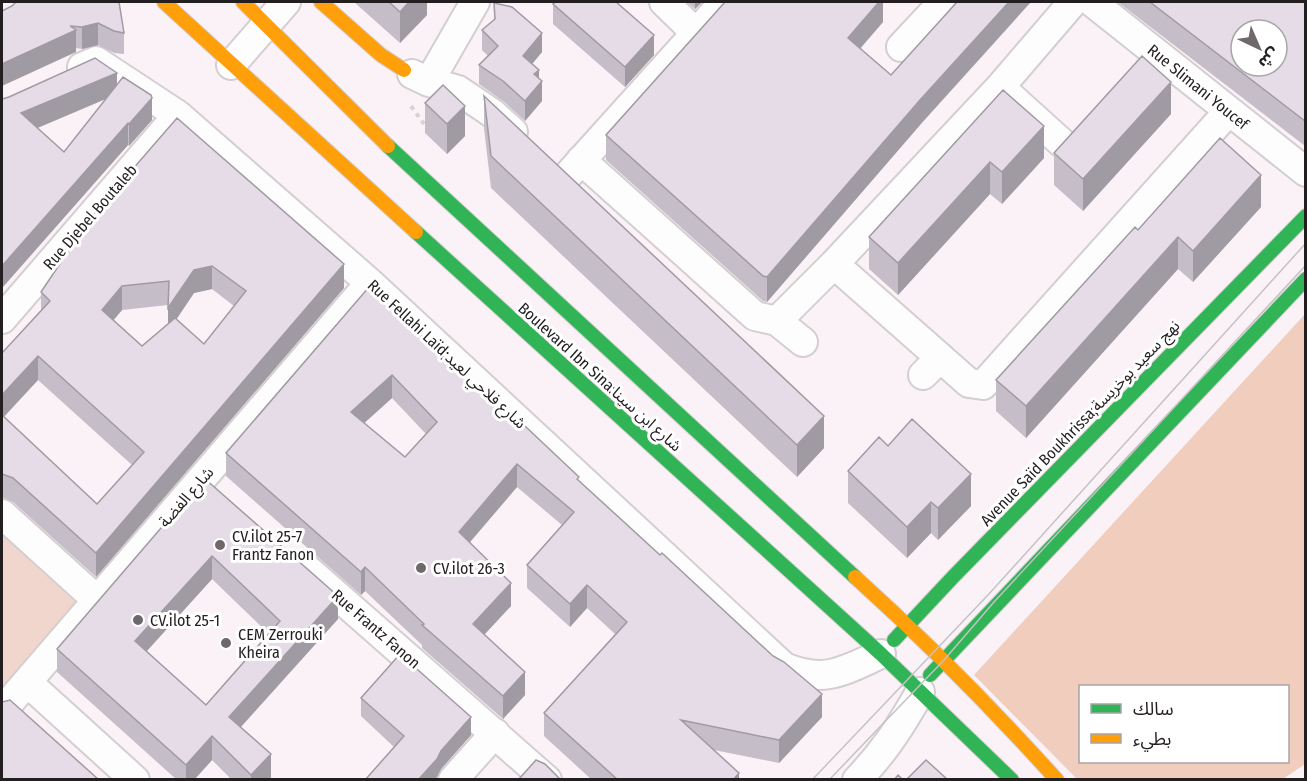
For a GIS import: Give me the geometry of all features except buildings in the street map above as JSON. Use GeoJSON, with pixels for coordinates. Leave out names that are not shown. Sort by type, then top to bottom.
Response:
{"type":"FeatureCollection","features":[{"type":"Feature","properties":{"kind":"main road","name":"Boulevard Ibn Sina:شارع ابن سينا"},"geometry":{"type":"LineString","coordinates":[[164,2],[880,654],[1006,776]]}},
{"type":"Feature","properties":{"kind":"main road","name":"Boulevard Ibn Sina:شارع ابن سينا"},"geometry":{"type":"LineString","coordinates":[[243,2],[370,130],[908,625],[1009,726],[1057,780]]}},
{"type":"Feature","properties":{"kind":"main road"},"geometry":{"type":"LineString","coordinates":[[321,2],[381,55],[417,76]]}},
{"type":"Feature","properties":{"kind":"main road","name":"Avenue Saïd Boukhrissa;نهج سعيد بوخريسة"},"geometry":{"type":"LineString","coordinates":[[880,654],[1305,216]]}},
{"type":"Feature","properties":{"kind":"main road"},"geometry":{"type":"LineString","coordinates":[[920,692],[944,660],[1305,279]]}},
{"type":"Feature","properties":{"kind":"street"},"geometry":{"type":"LineString","coordinates":[[231,65],[286,2]]}},
{"type":"Feature","properties":{"kind":"street"},"geometry":{"type":"LineString","coordinates":[[473,2],[417,76],[458,90],[492,113],[755,316],[777,321],[803,342]]}},
{"type":"Feature","properties":{"kind":"street"},"geometry":{"type":"LineString","coordinates":[[664,2],[696,33]]}},
{"type":"Feature","properties":{"kind":"street"},"geometry":{"type":"LineString","coordinates":[[557,163],[696,33],[724,2]]}},
{"type":"Feature","properties":{"kind":"street"},"geometry":{"type":"LineString","coordinates":[[901,47],[943,2]]}},
{"type":"Feature","properties":{"kind":"street"},"geometry":{"type":"LineString","coordinates":[[777,321],[834,264],[1000,87],[1073,2]]}},
{"type":"Feature","properties":{"kind":"street","name":"Rue Slimani Youcef"},"geometry":{"type":"LineString","coordinates":[[1092,2],[1305,172]]}},
{"type":"Feature","properties":{"kind":"street","name":"Rue Fellahi Laïd;شارع فلاحي لعيد"},"geometry":{"type":"LineString","coordinates":[[54,80],[96,61],[178,115],[370,283],[784,667],[801,674],[836,674],[880,654]]}},
{"type":"Feature","properties":{"kind":"street"},"geometry":{"type":"LineString","coordinates":[[1000,87],[1062,143]]}},
{"type":"Feature","properties":{"kind":"street"},"geometry":{"type":"LineString","coordinates":[[834,264],[932,367],[969,383],[983,385],[1228,112]]}},
{"type":"Feature","properties":{"kind":"street","name":"Rue Djebel Boutaleb"},"geometry":{"type":"LineString","coordinates":[[2,319],[178,115]]}},
{"type":"Feature","properties":{"kind":"street"},"geometry":{"type":"LineString","coordinates":[[557,163],[644,251]]}},
{"type":"Feature","properties":{"kind":"street","name":"شارع الفضة"},"geometry":{"type":"LineString","coordinates":[[2,711],[97,600],[212,485],[370,283]]}},
{"type":"Feature","properties":{"kind":"street"},"geometry":{"type":"LineString","coordinates":[[2,514],[97,600]]}},
{"type":"Feature","properties":{"kind":"street","name":"Rue Frantz Fanon"},"geometry":{"type":"LineString","coordinates":[[291,555],[547,780]]}},
{"type":"Feature","properties":{"kind":"street"},"geometry":{"type":"LineString","coordinates":[[27,682],[135,780]]}},
{"type":"Feature","properties":{"kind":"street"},"geometry":{"type":"LineString","coordinates":[[857,780],[881,755],[920,692]]}},
{"type":"Feature","properties":{"kind":"street"},"geometry":{"type":"LineString","coordinates":[[453,780],[495,733]]}},
{"type":"Feature","properties":{"kind":"path"},"geometry":{"type":"LineString","coordinates":[[411,105],[424,124]]}},
{"type":"Feature","properties":{"kind":"shaded area"},"geometry":{"type":"Polygon","coordinates":[[[1305,314],[1305,764],[1283,779],[1077,779],[974,675],[1305,314]]]}},
{"type":"Feature","properties":{"kind":"shaded area"},"geometry":{"type":"Polygon","coordinates":[[[2,526],[86,600],[2,696],[2,526]]]}},
{"type":"Feature","properties":{"kind":"tram line"},"geometry":{"type":"LineString","coordinates":[[812,780],[988,595],[1306,243]]}},
{"type":"Feature","properties":{"kind":"tram line"},"geometry":{"type":"LineString","coordinates":[[829,780],[944,660],[994,602],[1306,265]]}},
{"type":"Feature","properties":{"kind":"traffic: fast"},"geometry":{"type":"LineString","coordinates":[[388,146],[855,577]]}},
{"type":"Feature","properties":{"kind":"traffic: fast"},"geometry":{"type":"LineString","coordinates":[[894,640],[1306,216]]}},
{"type":"Feature","properties":{"kind":"traffic: fast"},"geometry":{"type":"LineString","coordinates":[[416,232],[881,654],[1012,780]]}},
{"type":"Feature","properties":{"kind":"traffic: fast"},"geometry":{"type":"LineString","coordinates":[[930,675],[1306,279]]}},
{"type":"Feature","properties":{"kind":"traffic: slow"},"geometry":{"type":"LineString","coordinates":[[164,2],[416,232]]}},
{"type":"Feature","properties":{"kind":"traffic: slow"},"geometry":{"type":"LineString","coordinates":[[243,2],[388,146]]}},
{"type":"Feature","properties":{"kind":"traffic: slow"},"geometry":{"type":"LineString","coordinates":[[321,2],[381,55],[404,70]]}},
{"type":"Feature","properties":{"kind":"traffic: slow"},"geometry":{"type":"LineString","coordinates":[[855,577],[959,676],[1057,780]]}},
{"type":"Feature","properties":{"kind":"place","name":"CV.ilot 25-7 Frantz Fanon"},"geometry":{"type":"Point","coordinates":[220,545]}},
{"type":"Feature","properties":{"kind":"place","name":"CV.ilot 26-3"},"geometry":{"type":"Point","coordinates":[421,568]}},
{"type":"Feature","properties":{"kind":"place","name":"CV.ilot 25-1"},"geometry":{"type":"Point","coordinates":[138,620]}},
{"type":"Feature","properties":{"kind":"place","name":"CEM Zerrouki Kheira"},"geometry":{"type":"Point","coordinates":[226,643]}}]}
